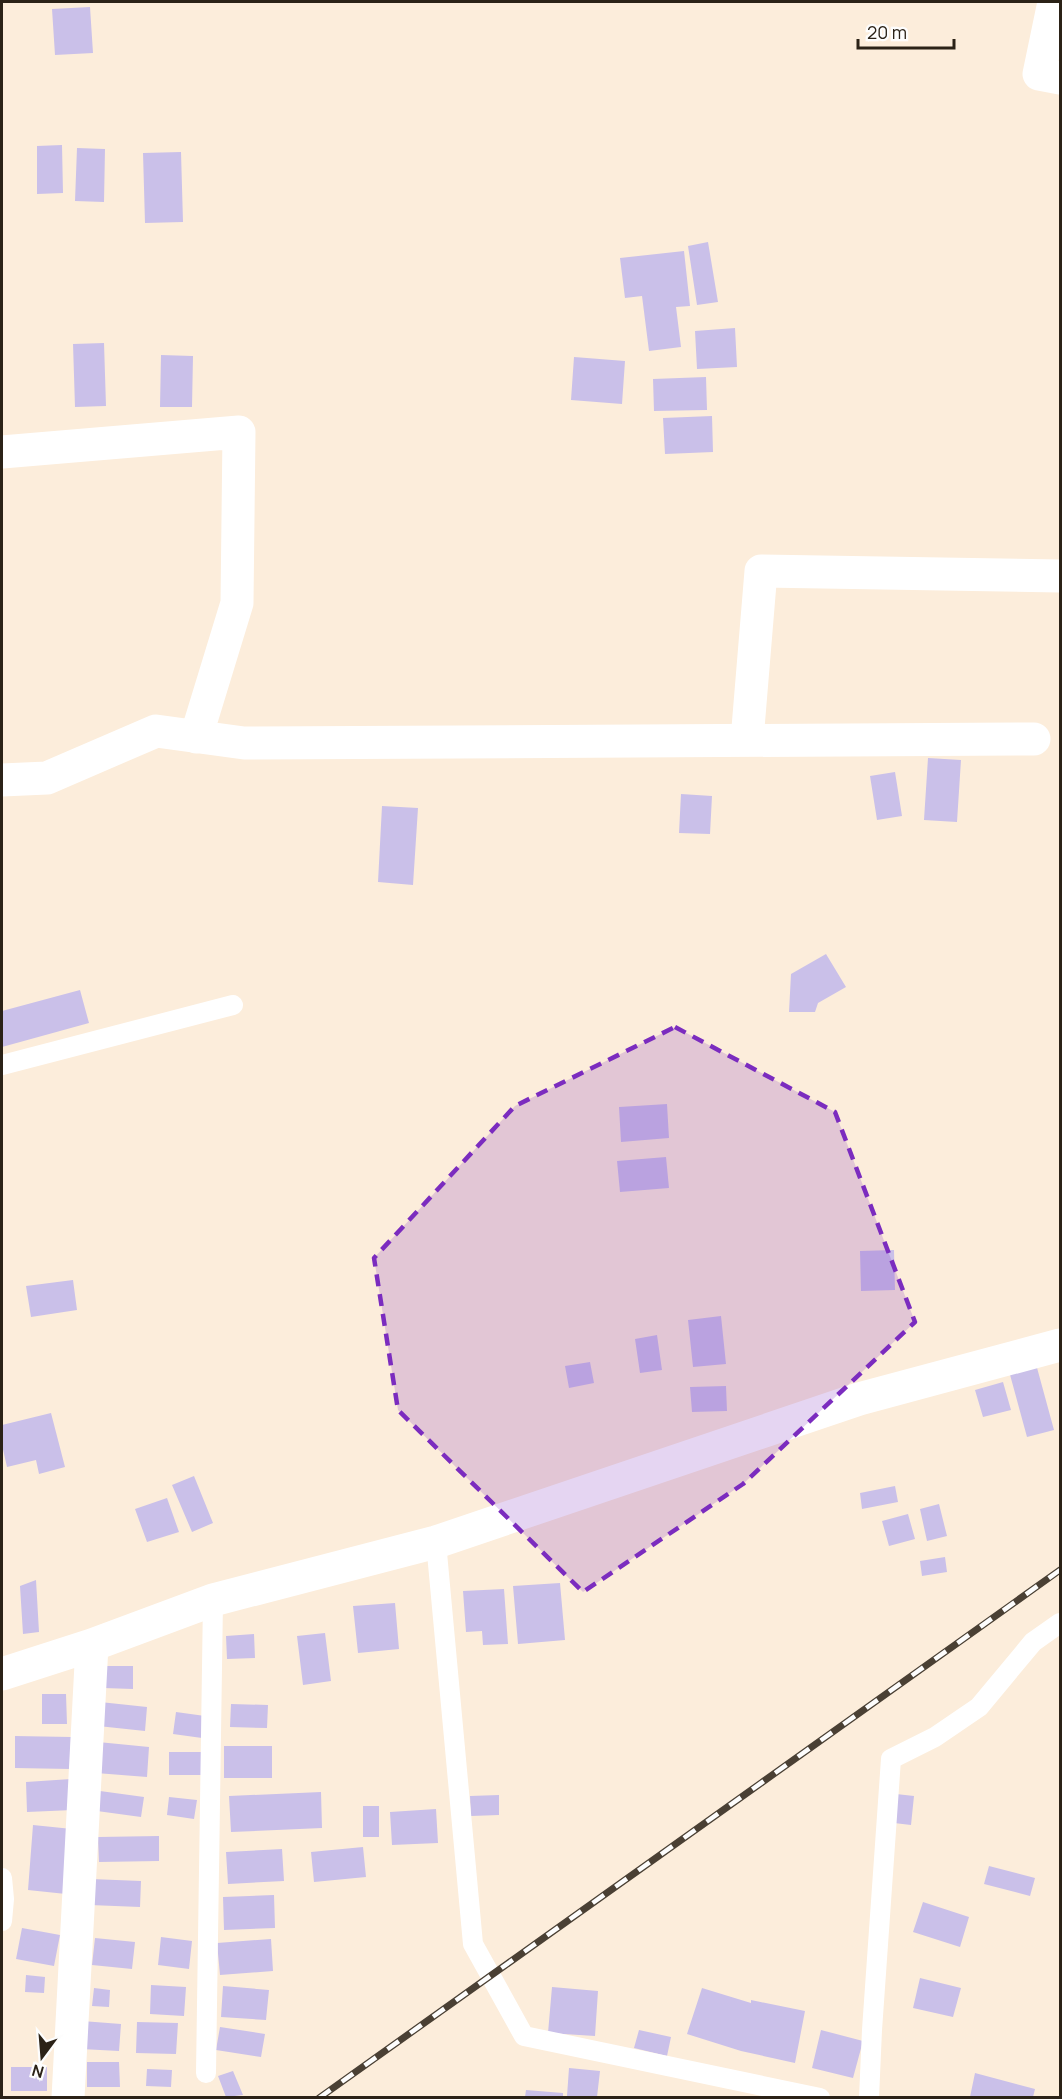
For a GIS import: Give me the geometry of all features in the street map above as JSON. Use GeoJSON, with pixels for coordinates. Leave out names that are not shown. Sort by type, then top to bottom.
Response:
{"type":"FeatureCollection","features":[{"type":"Feature","properties":{"kind":"street"},"geometry":{"type":"LineString","coordinates":[[1054,2],[1039,74],[1060,78]]}},
{"type":"Feature","properties":{"kind":"street"},"geometry":{"type":"LineString","coordinates":[[2,452],[239,432],[237,603],[196,736]]}},
{"type":"Feature","properties":{"kind":"street"},"geometry":{"type":"LineString","coordinates":[[747,740],[761,571],[1060,576]]}},
{"type":"Feature","properties":{"kind":"street"},"geometry":{"type":"LineString","coordinates":[[2,780],[47,778],[156,731],[244,743],[1034,739]]}},
{"type":"Feature","properties":{"kind":"street"},"geometry":{"type":"LineString","coordinates":[[2,1674],[92,1645],[213,1600],[436,1542],[859,1400],[1060,1345]]}},
{"type":"Feature","properties":{"kind":"street"},"geometry":{"type":"LineString","coordinates":[[68,2097],[92,1645]]}},
{"type":"Feature","properties":{"kind":"lane"},"geometry":{"type":"LineString","coordinates":[[2,1065],[233,1005]]}},
{"type":"Feature","properties":{"kind":"lane"},"geometry":{"type":"LineString","coordinates":[[436,1542],[473,1944],[524,2036],[820,2097]]}},
{"type":"Feature","properties":{"kind":"lane"},"geometry":{"type":"LineString","coordinates":[[206,2073],[213,1600]]}},
{"type":"Feature","properties":{"kind":"lane"},"geometry":{"type":"LineString","coordinates":[[869,2097],[891,1759],[934,1737],[979,1707],[1033,1642],[1060,1623]]}},
{"type":"Feature","properties":{"kind":"lane"},"geometry":{"type":"LineString","coordinates":[[2,1878],[4,1899],[2,1921]]}},
{"type":"Feature","properties":{"kind":"highlighted area"},"geometry":{"type":"Polygon","coordinates":[[[675,1027],[835,1112],[915,1322],[743,1484],[583,1592],[398,1410],[374,1258],[515,1106],[675,1027]]]}},
{"type":"Feature","properties":{"kind":"building"},"geometry":{"type":"Polygon","coordinates":[[[90,7],[93,53],[55,55],[52,9],[90,7]]]}},
{"type":"Feature","properties":{"kind":"building"},"geometry":{"type":"Polygon","coordinates":[[[62,145],[63,193],[37,194],[37,146],[62,145]]]}},
{"type":"Feature","properties":{"kind":"building"},"geometry":{"type":"Polygon","coordinates":[[[77,148],[105,149],[104,202],[75,201],[77,148]]]}},
{"type":"Feature","properties":{"kind":"building"},"geometry":{"type":"Polygon","coordinates":[[[181,152],[183,222],[145,223],[143,153],[181,152]]]}},
{"type":"Feature","properties":{"kind":"building"},"geometry":{"type":"Polygon","coordinates":[[[708,242],[718,302],[697,305],[688,246],[708,242]]]}},
{"type":"Feature","properties":{"kind":"building"},"geometry":{"type":"Polygon","coordinates":[[[684,251],[690,306],[676,307],[681,347],[649,351],[642,296],[625,298],[620,258],[684,251]]]}},
{"type":"Feature","properties":{"kind":"building"},"geometry":{"type":"Polygon","coordinates":[[[735,328],[737,367],[697,369],[695,331],[735,328]]]}},
{"type":"Feature","properties":{"kind":"building"},"geometry":{"type":"Polygon","coordinates":[[[104,343],[106,406],[75,407],[73,344],[104,343]]]}},
{"type":"Feature","properties":{"kind":"building"},"geometry":{"type":"Polygon","coordinates":[[[161,355],[193,356],[192,407],[160,407],[161,355]]]}},
{"type":"Feature","properties":{"kind":"building"},"geometry":{"type":"Polygon","coordinates":[[[574,357],[625,361],[622,404],[571,400],[574,357]]]}},
{"type":"Feature","properties":{"kind":"building"},"geometry":{"type":"Polygon","coordinates":[[[706,377],[707,410],[654,411],[653,379],[706,377]]]}},
{"type":"Feature","properties":{"kind":"building"},"geometry":{"type":"Polygon","coordinates":[[[712,416],[713,452],[665,454],[663,418],[712,416]]]}},
{"type":"Feature","properties":{"kind":"building"},"geometry":{"type":"Polygon","coordinates":[[[928,758],[961,760],[957,822],[924,820],[928,758]]]}},
{"type":"Feature","properties":{"kind":"building"},"geometry":{"type":"Polygon","coordinates":[[[895,772],[902,816],[877,820],[870,776],[895,772]]]}},
{"type":"Feature","properties":{"kind":"building"},"geometry":{"type":"Polygon","coordinates":[[[681,794],[712,796],[710,834],[679,833],[681,794]]]}},
{"type":"Feature","properties":{"kind":"building"},"geometry":{"type":"Polygon","coordinates":[[[382,806],[418,808],[413,885],[378,882],[382,806]]]}},
{"type":"Feature","properties":{"kind":"building"},"geometry":{"type":"Polygon","coordinates":[[[826,954],[846,987],[818,1003],[815,1012],[789,1012],[791,974],[826,954]]]}},
{"type":"Feature","properties":{"kind":"building"},"geometry":{"type":"Polygon","coordinates":[[[80,990],[89,1023],[2,1047],[2,1011],[80,990]]]}},
{"type":"Feature","properties":{"kind":"building"},"geometry":{"type":"Polygon","coordinates":[[[667,1104],[669,1138],[621,1142],[619,1107],[667,1104]]]}},
{"type":"Feature","properties":{"kind":"building"},"geometry":{"type":"Polygon","coordinates":[[[666,1157],[669,1188],[620,1192],[617,1161],[666,1157]]]}},
{"type":"Feature","properties":{"kind":"building"},"geometry":{"type":"Polygon","coordinates":[[[894,1250],[895,1290],[861,1291],[860,1251],[894,1250]]]}},
{"type":"Feature","properties":{"kind":"building"},"geometry":{"type":"Polygon","coordinates":[[[73,1280],[77,1310],[31,1317],[26,1286],[73,1280]]]}},
{"type":"Feature","properties":{"kind":"building"},"geometry":{"type":"Polygon","coordinates":[[[721,1316],[726,1364],[693,1367],[688,1320],[721,1316]]]}},
{"type":"Feature","properties":{"kind":"building"},"geometry":{"type":"Polygon","coordinates":[[[657,1335],[662,1370],[640,1373],[635,1339],[657,1335]]]}},
{"type":"Feature","properties":{"kind":"building"},"geometry":{"type":"Polygon","coordinates":[[[590,1362],[594,1383],[569,1388],[565,1366],[590,1362]]]}},
{"type":"Feature","properties":{"kind":"building"},"geometry":{"type":"Polygon","coordinates":[[[1036,1364],[1054,1430],[1027,1437],[1009,1371],[1036,1364]]]}},
{"type":"Feature","properties":{"kind":"building"},"geometry":{"type":"Polygon","coordinates":[[[1003,1382],[1011,1410],[983,1417],[975,1390],[1003,1382]]]}},
{"type":"Feature","properties":{"kind":"building"},"geometry":{"type":"Polygon","coordinates":[[[726,1386],[727,1411],[692,1412],[690,1387],[726,1386]]]}},
{"type":"Feature","properties":{"kind":"building"},"geometry":{"type":"Polygon","coordinates":[[[51,1413],[65,1467],[39,1474],[36,1460],[7,1467],[2,1445],[2,1425],[51,1413]]]}},
{"type":"Feature","properties":{"kind":"building"},"geometry":{"type":"Polygon","coordinates":[[[194,1476],[213,1523],[192,1532],[172,1485],[194,1476]]]}},
{"type":"Feature","properties":{"kind":"building"},"geometry":{"type":"Polygon","coordinates":[[[895,1486],[898,1502],[862,1509],[860,1493],[895,1486]]]}},
{"type":"Feature","properties":{"kind":"building"},"geometry":{"type":"Polygon","coordinates":[[[167,1498],[179,1532],[147,1542],[135,1509],[167,1498]]]}},
{"type":"Feature","properties":{"kind":"building"},"geometry":{"type":"Polygon","coordinates":[[[939,1504],[947,1536],[927,1541],[920,1509],[939,1504]]]}},
{"type":"Feature","properties":{"kind":"building"},"geometry":{"type":"Polygon","coordinates":[[[908,1514],[915,1539],[889,1546],[882,1521],[908,1514]]]}},
{"type":"Feature","properties":{"kind":"building"},"geometry":{"type":"Polygon","coordinates":[[[945,1557],[947,1572],[922,1576],[920,1561],[945,1557]]]}},
{"type":"Feature","properties":{"kind":"building"},"geometry":{"type":"Polygon","coordinates":[[[36,1580],[39,1632],[23,1634],[20,1586],[36,1580]]]}},
{"type":"Feature","properties":{"kind":"building"},"geometry":{"type":"Polygon","coordinates":[[[560,1583],[565,1640],[518,1644],[513,1586],[560,1583]]]}},
{"type":"Feature","properties":{"kind":"building"},"geometry":{"type":"Polygon","coordinates":[[[504,1589],[508,1644],[483,1645],[482,1631],[466,1632],[463,1591],[504,1589]]]}},
{"type":"Feature","properties":{"kind":"building"},"geometry":{"type":"Polygon","coordinates":[[[395,1603],[399,1649],[358,1653],[353,1606],[395,1603]]]}},
{"type":"Feature","properties":{"kind":"building"},"geometry":{"type":"Polygon","coordinates":[[[325,1633],[331,1681],[303,1685],[297,1636],[325,1633]]]}},
{"type":"Feature","properties":{"kind":"building"},"geometry":{"type":"Polygon","coordinates":[[[254,1634],[255,1658],[227,1659],[226,1636],[254,1634]]]}},
{"type":"Feature","properties":{"kind":"building"},"geometry":{"type":"Polygon","coordinates":[[[103,1666],[133,1666],[133,1689],[103,1688],[103,1666]]]}},
{"type":"Feature","properties":{"kind":"building"},"geometry":{"type":"Polygon","coordinates":[[[42,1694],[66,1694],[67,1724],[42,1724],[42,1694]]]}},
{"type":"Feature","properties":{"kind":"building"},"geometry":{"type":"Polygon","coordinates":[[[100,1702],[147,1707],[145,1731],[98,1726],[100,1702]]]}},
{"type":"Feature","properties":{"kind":"building"},"geometry":{"type":"Polygon","coordinates":[[[231,1704],[268,1705],[267,1728],[230,1727],[231,1704]]]}},
{"type":"Feature","properties":{"kind":"building"},"geometry":{"type":"Polygon","coordinates":[[[176,1712],[205,1716],[202,1738],[173,1734],[176,1712]]]}},
{"type":"Feature","properties":{"kind":"building"},"geometry":{"type":"Polygon","coordinates":[[[15,1736],[71,1737],[70,1769],[15,1768],[15,1736]]]}},
{"type":"Feature","properties":{"kind":"building"},"geometry":{"type":"Polygon","coordinates":[[[98,1742],[149,1747],[147,1777],[96,1773],[98,1742]]]}},
{"type":"Feature","properties":{"kind":"building"},"geometry":{"type":"Polygon","coordinates":[[[224,1746],[272,1746],[272,1778],[224,1778],[224,1746]]]}},
{"type":"Feature","properties":{"kind":"building"},"geometry":{"type":"Polygon","coordinates":[[[169,1752],[205,1752],[205,1775],[169,1775],[169,1752]]]}},
{"type":"Feature","properties":{"kind":"building"},"geometry":{"type":"Polygon","coordinates":[[[71,1779],[73,1810],[27,1812],[26,1782],[71,1779]]]}},
{"type":"Feature","properties":{"kind":"building"},"geometry":{"type":"Polygon","coordinates":[[[100,1791],[144,1797],[141,1817],[97,1811],[100,1791]]]}},
{"type":"Feature","properties":{"kind":"building"},"geometry":{"type":"Polygon","coordinates":[[[321,1792],[322,1828],[231,1832],[229,1796],[321,1792]]]}},
{"type":"Feature","properties":{"kind":"building"},"geometry":{"type":"Polygon","coordinates":[[[896,1794],[914,1796],[911,1825],[894,1823],[896,1794]]]}},
{"type":"Feature","properties":{"kind":"building"},"geometry":{"type":"Polygon","coordinates":[[[499,1795],[499,1815],[471,1816],[470,1796],[499,1795]]]}},
{"type":"Feature","properties":{"kind":"building"},"geometry":{"type":"Polygon","coordinates":[[[169,1797],[197,1800],[194,1819],[167,1815],[169,1797]]]}},
{"type":"Feature","properties":{"kind":"building"},"geometry":{"type":"Polygon","coordinates":[[[363,1806],[379,1806],[379,1837],[363,1837],[363,1806]]]}},
{"type":"Feature","properties":{"kind":"building"},"geometry":{"type":"Polygon","coordinates":[[[436,1809],[438,1843],[392,1845],[390,1812],[436,1809]]]}},
{"type":"Feature","properties":{"kind":"building"},"geometry":{"type":"Polygon","coordinates":[[[33,1825],[72,1829],[66,1894],[28,1890],[33,1825]]]}},
{"type":"Feature","properties":{"kind":"building"},"geometry":{"type":"Polygon","coordinates":[[[159,1836],[159,1861],[99,1862],[98,1837],[159,1836]]]}},
{"type":"Feature","properties":{"kind":"building"},"geometry":{"type":"Polygon","coordinates":[[[363,1847],[366,1877],[314,1882],[311,1852],[363,1847]]]}},
{"type":"Feature","properties":{"kind":"building"},"geometry":{"type":"Polygon","coordinates":[[[282,1849],[284,1881],[228,1884],[226,1852],[282,1849]]]}},
{"type":"Feature","properties":{"kind":"building"},"geometry":{"type":"Polygon","coordinates":[[[989,1866],[1035,1878],[1030,1896],[984,1884],[989,1866]]]}},
{"type":"Feature","properties":{"kind":"building"},"geometry":{"type":"Polygon","coordinates":[[[91,1879],[141,1881],[140,1907],[90,1905],[91,1879]]]}},
{"type":"Feature","properties":{"kind":"building"},"geometry":{"type":"Polygon","coordinates":[[[274,1895],[275,1928],[224,1930],[223,1897],[274,1895]]]}},
{"type":"Feature","properties":{"kind":"building"},"geometry":{"type":"Polygon","coordinates":[[[923,1902],[969,1917],[960,1947],[913,1932],[923,1902]]]}},
{"type":"Feature","properties":{"kind":"building"},"geometry":{"type":"Polygon","coordinates":[[[22,1928],[60,1935],[54,1966],[16,1959],[22,1928]]]}},
{"type":"Feature","properties":{"kind":"building"},"geometry":{"type":"Polygon","coordinates":[[[161,1937],[192,1941],[189,1969],[158,1965],[161,1937]]]}},
{"type":"Feature","properties":{"kind":"building"},"geometry":{"type":"Polygon","coordinates":[[[95,1938],[135,1942],[132,1969],[92,1965],[95,1938]]]}},
{"type":"Feature","properties":{"kind":"building"},"geometry":{"type":"Polygon","coordinates":[[[271,1939],[273,1971],[220,1975],[217,1943],[271,1939]]]}},
{"type":"Feature","properties":{"kind":"building"},"geometry":{"type":"Polygon","coordinates":[[[26,1975],[45,1977],[44,1993],[25,1992],[26,1975]]]}},
{"type":"Feature","properties":{"kind":"building"},"geometry":{"type":"Polygon","coordinates":[[[920,1978],[961,1988],[953,2017],[913,2008],[920,1978]]]}},
{"type":"Feature","properties":{"kind":"building"},"geometry":{"type":"Polygon","coordinates":[[[151,1985],[186,1987],[184,2016],[150,2014],[151,1985]]]}},
{"type":"Feature","properties":{"kind":"building"},"geometry":{"type":"Polygon","coordinates":[[[223,1986],[269,1990],[266,2020],[221,2017],[223,1986]]]}},
{"type":"Feature","properties":{"kind":"building"},"geometry":{"type":"Polygon","coordinates":[[[552,1987],[598,1991],[595,2036],[548,2033],[552,1987]]]}},
{"type":"Feature","properties":{"kind":"building"},"geometry":{"type":"Polygon","coordinates":[[[94,1988],[110,1990],[109,2007],[92,2006],[94,1988]]]}},
{"type":"Feature","properties":{"kind":"building"},"geometry":{"type":"Polygon","coordinates":[[[702,1988],[751,2003],[751,2000],[805,2011],[795,2063],[741,2051],[687,2034],[702,1988]]]}},
{"type":"Feature","properties":{"kind":"building"},"geometry":{"type":"Polygon","coordinates":[[[82,2021],[121,2024],[119,2051],[81,2049],[82,2021]]]}},
{"type":"Feature","properties":{"kind":"building"},"geometry":{"type":"Polygon","coordinates":[[[137,2022],[178,2023],[176,2054],[136,2053],[137,2022]]]}},
{"type":"Feature","properties":{"kind":"building"},"geometry":{"type":"Polygon","coordinates":[[[220,2027],[265,2034],[261,2057],[216,2050],[220,2027]]]}},
{"type":"Feature","properties":{"kind":"building"},"geometry":{"type":"Polygon","coordinates":[[[639,2030],[671,2037],[667,2056],[634,2048],[639,2030]]]}},
{"type":"Feature","properties":{"kind":"building"},"geometry":{"type":"Polygon","coordinates":[[[821,2030],[863,2041],[853,2078],[812,2068],[821,2030]]]}},
{"type":"Feature","properties":{"kind":"building"},"geometry":{"type":"Polygon","coordinates":[[[87,2062],[119,2062],[120,2087],[87,2087],[87,2062]]]}},
{"type":"Feature","properties":{"kind":"building"},"geometry":{"type":"Polygon","coordinates":[[[11,2067],[47,2067],[47,2091],[11,2091],[11,2067]]]}},
{"type":"Feature","properties":{"kind":"building"},"geometry":{"type":"Polygon","coordinates":[[[569,2068],[600,2071],[597,2097],[567,2096],[569,2068]]]}},
{"type":"Feature","properties":{"kind":"building"},"geometry":{"type":"Polygon","coordinates":[[[147,2069],[172,2070],[171,2087],[146,2086],[147,2069]]]}},
{"type":"Feature","properties":{"kind":"building"},"geometry":{"type":"Polygon","coordinates":[[[233,2071],[243,2095],[226,2097],[218,2076],[233,2071]]]}},
{"type":"Feature","properties":{"kind":"building"},"geometry":{"type":"Polygon","coordinates":[[[975,2073],[1035,2089],[1033,2097],[970,2097],[975,2073]]]}},
{"type":"Feature","properties":{"kind":"building"},"geometry":{"type":"Polygon","coordinates":[[[526,2090],[563,2093],[563,2097],[525,2097],[526,2090]]]}},
{"type":"Feature","properties":{"kind":"railway"},"geometry":{"type":"LineString","coordinates":[[319,2098],[1060,1570]]}}]}
